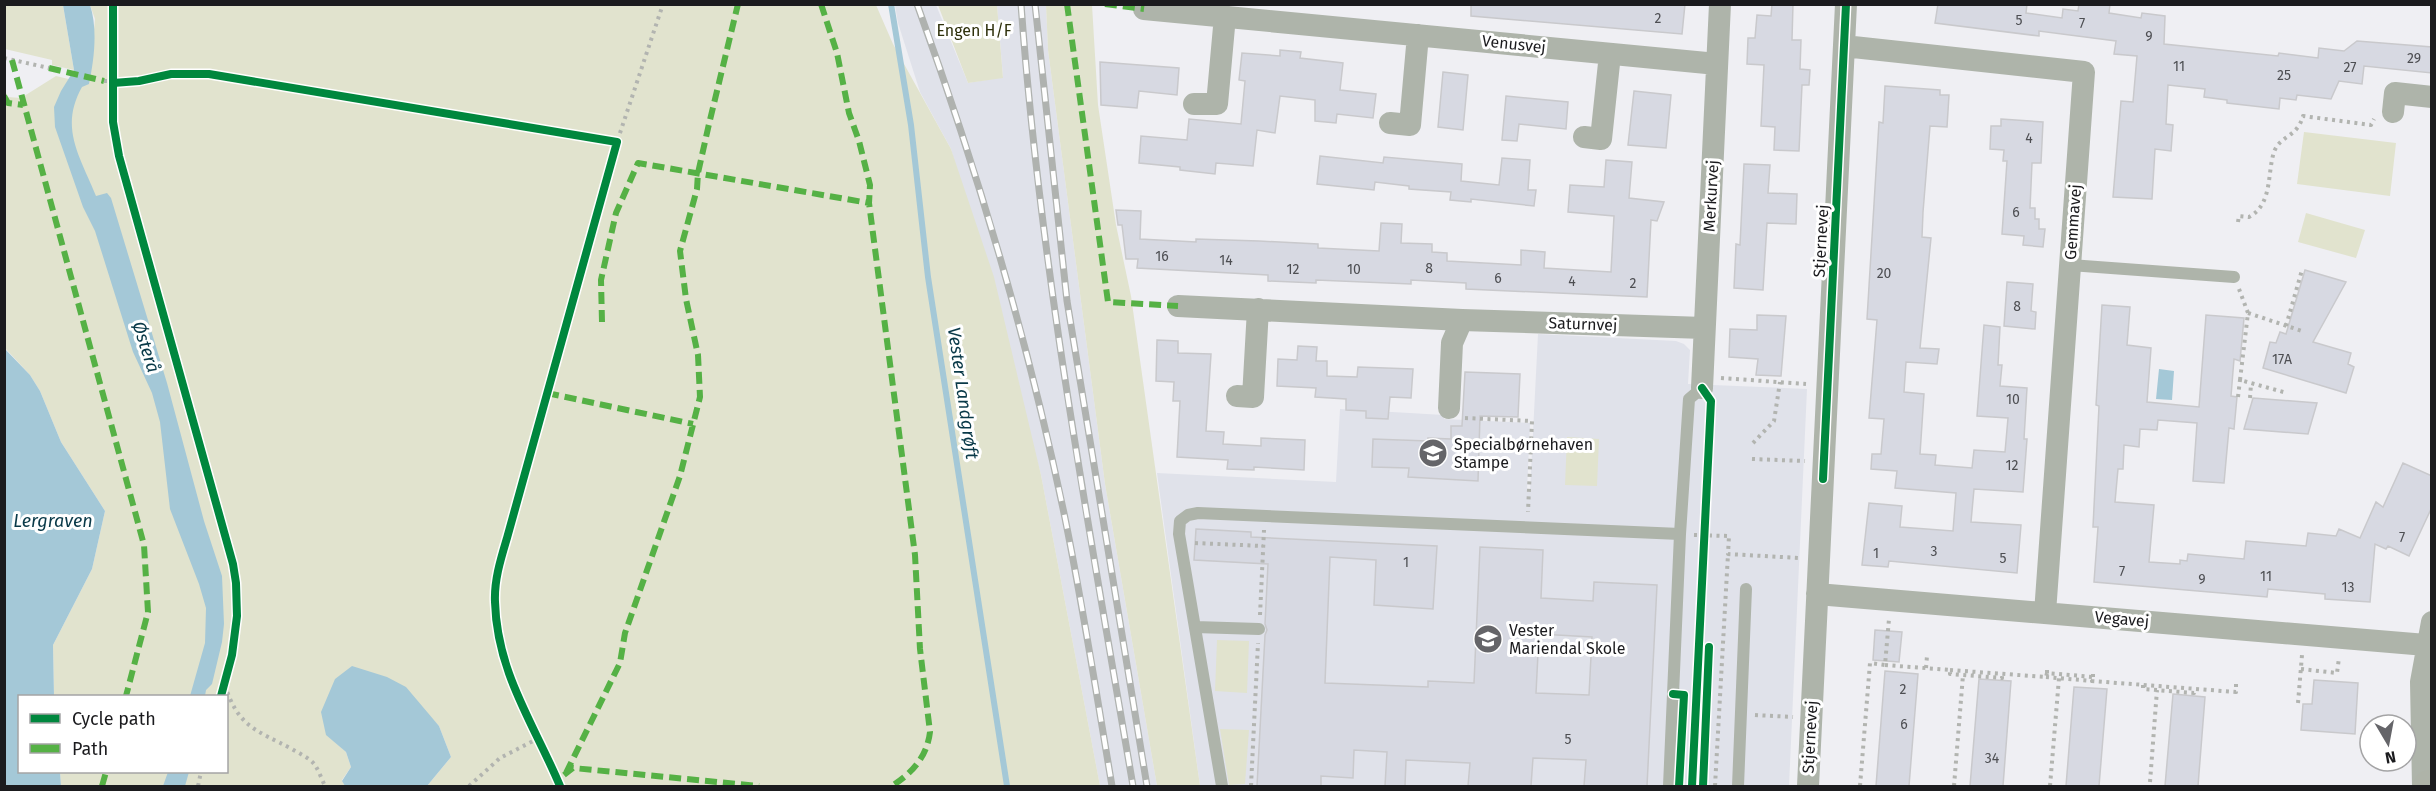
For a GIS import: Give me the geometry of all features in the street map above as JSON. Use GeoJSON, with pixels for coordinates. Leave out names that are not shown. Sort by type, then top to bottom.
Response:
{"type":"FeatureCollection","features":[{"type":"Feature","properties":{"kind":"street","name":"Merkurvej"},"geometry":{"type":"LineString","coordinates":[[1702,382],[1720,4]]}},
{"type":"Feature","properties":{"kind":"street","name":"Stjernevej"},"geometry":{"type":"LineString","coordinates":[[1808,786],[1846,4]]}},
{"type":"Feature","properties":{"kind":"street","name":"Venusvej"},"geometry":{"type":"LineString","coordinates":[[1144,9],[1717,64]]}},
{"type":"Feature","properties":{"kind":"street"},"geometry":{"type":"LineString","coordinates":[[1194,104],[1217,104],[1225,16]]}},
{"type":"Feature","properties":{"kind":"street"},"geometry":{"type":"LineString","coordinates":[[1390,123],[1410,125],[1418,35]]}},
{"type":"Feature","properties":{"kind":"street","name":"Gemmavej"},"geometry":{"type":"LineString","coordinates":[[1844,46],[2084,72],[2045,613]]}},
{"type":"Feature","properties":{"kind":"street"},"geometry":{"type":"LineString","coordinates":[[1584,137],[1601,139],[1610,54]]}},
{"type":"Feature","properties":{"kind":"street"},"geometry":{"type":"LineString","coordinates":[[2393,112],[2396,93],[2432,97]]}},
{"type":"Feature","properties":{"kind":"street","name":"Saturnvej"},"geometry":{"type":"LineString","coordinates":[[1178,306],[1462,320],[1704,328]]}},
{"type":"Feature","properties":{"kind":"street"},"geometry":{"type":"LineString","coordinates":[[1237,396],[1253,397],[1258,309]]}},
{"type":"Feature","properties":{"kind":"street"},"geometry":{"type":"LineString","coordinates":[[1449,408],[1452,343],[1462,320]]}},
{"type":"Feature","properties":{"kind":"street","name":"Vegavej"},"geometry":{"type":"LineString","coordinates":[[1817,594],[2426,645]]}},
{"type":"Feature","properties":{"kind":"street"},"geometry":{"type":"LineString","coordinates":[[2423,786],[2426,713],[2421,682],[2432,622]]}},
{"type":"Feature","properties":{"kind":"lane"},"geometry":{"type":"LineString","coordinates":[[2070,265],[2234,277]]}},
{"type":"Feature","properties":{"kind":"lane"},"geometry":{"type":"LineString","coordinates":[[1669,786],[1680,534],[1689,399],[1702,382]]}},
{"type":"Feature","properties":{"kind":"lane"},"geometry":{"type":"LineString","coordinates":[[1222,786],[1181,543],[1180,521],[1188,514],[1680,534]]}},
{"type":"Feature","properties":{"kind":"lane"},"geometry":{"type":"LineString","coordinates":[[1737,786],[1746,588]]}},
{"type":"Feature","properties":{"kind":"lane"},"geometry":{"type":"LineString","coordinates":[[1195,627],[1259,629]]}},
{"type":"Feature","properties":{"kind":"path"},"geometry":{"type":"LineString","coordinates":[[113,4],[113,122],[119,156],[233,564],[236,583],[237,616],[232,655],[221,695]]}},
{"type":"Feature","properties":{"kind":"path"},"geometry":{"type":"LineString","coordinates":[[560,786],[508,677],[498,638],[496,589],[507,538],[617,142],[663,4]]}},
{"type":"Feature","properties":{"kind":"path"},"geometry":{"type":"LineString","coordinates":[[4,58],[50,68]]}},
{"type":"Feature","properties":{"kind":"path"},"geometry":{"type":"LineString","coordinates":[[104,81],[113,83],[139,81],[171,74],[209,74],[617,142]]}},
{"type":"Feature","properties":{"kind":"path"},"geometry":{"type":"LineString","coordinates":[[2238,222],[2239,216],[2253,216],[2259,208],[2270,183],[2275,150],[2278,145],[2297,131],[2303,116],[2371,125],[2374,117],[2392,119],[2393,112]]}},
{"type":"Feature","properties":{"kind":"path"},"geometry":{"type":"LineString","coordinates":[[2286,326],[2302,270]]}},
{"type":"Feature","properties":{"kind":"path"},"geometry":{"type":"LineString","coordinates":[[2234,277],[2248,313],[2238,397]]}},
{"type":"Feature","properties":{"kind":"path"},"geometry":{"type":"LineString","coordinates":[[2248,313],[2302,331]]}},
{"type":"Feature","properties":{"kind":"path"},"geometry":{"type":"LineString","coordinates":[[2240,381],[2287,393]]}},
{"type":"Feature","properties":{"kind":"path"},"geometry":{"type":"LineString","coordinates":[[1702,382],[1780,382],[1828,386]]}},
{"type":"Feature","properties":{"kind":"path"},"geometry":{"type":"LineString","coordinates":[[1753,443],[1774,421],[1780,382]]}},
{"type":"Feature","properties":{"kind":"path"},"geometry":{"type":"LineString","coordinates":[[2250,398],[2251,384]]}},
{"type":"Feature","properties":{"kind":"path"},"geometry":{"type":"LineString","coordinates":[[1449,408],[1449,417],[1532,421],[1528,527]]}},
{"type":"Feature","properties":{"kind":"path"},"geometry":{"type":"LineString","coordinates":[[1752,459],[1824,462]]}},
{"type":"Feature","properties":{"kind":"path"},"geometry":{"type":"LineString","coordinates":[[1251,786],[1264,533]]}},
{"type":"Feature","properties":{"kind":"path"},"geometry":{"type":"LineString","coordinates":[[1704,536],[1728,536],[1728,554],[1723,568],[1715,786]]}},
{"type":"Feature","properties":{"kind":"path"},"geometry":{"type":"LineString","coordinates":[[1181,543],[1263,546]]}},
{"type":"Feature","properties":{"kind":"path"},"geometry":{"type":"LineString","coordinates":[[1728,554],[1803,558]]}},
{"type":"Feature","properties":{"kind":"path"},"geometry":{"type":"LineString","coordinates":[[1885,665],[1890,600]]}},
{"type":"Feature","properties":{"kind":"path"},"geometry":{"type":"LineString","coordinates":[[2298,703],[2304,634]]}},
{"type":"Feature","properties":{"kind":"path"},"geometry":{"type":"LineString","coordinates":[[2301,669],[2337,673],[2341,637]]}},
{"type":"Feature","properties":{"kind":"path"},"geometry":{"type":"LineString","coordinates":[[1926,668],[1927,656]]}},
{"type":"Feature","properties":{"kind":"path"},"geometry":{"type":"LineString","coordinates":[[1860,786],[1870,663],[2002,674],[2046,675],[2235,692],[2236,682]]}},
{"type":"Feature","properties":{"kind":"path"},"geometry":{"type":"LineString","coordinates":[[2046,675],[2047,666]]}},
{"type":"Feature","properties":{"kind":"path"},"geometry":{"type":"LineString","coordinates":[[1950,670],[1950,674],[2002,678],[2002,674]]}},
{"type":"Feature","properties":{"kind":"path"},"geometry":{"type":"LineString","coordinates":[[2092,679],[2093,670]]}},
{"type":"Feature","properties":{"kind":"path"},"geometry":{"type":"LineString","coordinates":[[1954,786],[1963,675]]}},
{"type":"Feature","properties":{"kind":"path"},"geometry":{"type":"LineString","coordinates":[[2046,675],[2059,678],[2092,679]]}},
{"type":"Feature","properties":{"kind":"path"},"geometry":{"type":"LineString","coordinates":[[2050,786],[2059,678]]}},
{"type":"Feature","properties":{"kind":"path"},"geometry":{"type":"LineString","coordinates":[[224,684],[227,695]]}},
{"type":"Feature","properties":{"kind":"path"},"geometry":{"type":"LineString","coordinates":[[2143,685],[2143,689],[2194,693],[2195,689]]}},
{"type":"Feature","properties":{"kind":"path"},"geometry":{"type":"LineString","coordinates":[[2150,782],[2157,690]]}},
{"type":"Feature","properties":{"kind":"path"},"geometry":{"type":"LineString","coordinates":[[228,697],[241,720],[266,737],[303,755],[315,765],[325,786]]}},
{"type":"Feature","properties":{"kind":"path"},"geometry":{"type":"LineString","coordinates":[[1741,715],[1811,717]]}},
{"type":"Feature","properties":{"kind":"path"},"geometry":{"type":"LineString","coordinates":[[469,786],[500,758],[537,739]]}},
{"type":"Feature","properties":{"kind":"shaded area"},"geometry":{"type":"Polygon","coordinates":[[[895,5],[936,5],[968,83],[1003,77],[997,5],[1046,5],[1048,50],[1105,484],[1157,786],[1100,786],[1041,475],[951,149],[920,92],[898,23],[895,5]]]}},
{"type":"Feature","properties":{"kind":"shaded area","name":"Vester Mariendal Skole"},"geometry":{"type":"Polygon","coordinates":[[[1538,334],[1676,341],[1684,344],[1690,350],[1688,384],[1807,389],[1789,786],[1200,786],[1157,473],[1336,482],[1340,409],[1444,415],[1444,419],[1530,423],[1527,491],[1530,492],[1538,334]]]}},
{"type":"Feature","properties":{"kind":"green space"},"geometry":{"type":"Polygon","coordinates":[[[4,5],[63,5],[74,70],[52,65],[52,60],[5,49],[4,5]]]}},
{"type":"Feature","properties":{"kind":"green space"},"geometry":{"type":"Polygon","coordinates":[[[90,5],[876,5],[893,44],[951,149],[994,277],[1041,475],[1100,786],[427,786],[451,757],[439,726],[424,710],[327,735],[346,752],[351,767],[342,780],[345,786],[61,786],[60,773],[228,773],[228,695],[54,695],[53,645],[92,569],[105,511],[61,442],[40,391],[30,375],[5,348],[4,88],[8,97],[21,98],[56,76],[89,84],[95,19],[90,5]]]}},
{"type":"Feature","properties":{"kind":"green space","name":"Engen H/F"},"geometry":{"type":"Polygon","coordinates":[[[938,5],[997,5],[1003,78],[968,83],[938,5]]]}},
{"type":"Feature","properties":{"kind":"green space"},"geometry":{"type":"Polygon","coordinates":[[[1046,5],[1092,5],[1098,105],[1116,225],[1131,296],[1200,786],[1157,786],[1105,484],[1048,50],[1046,5]]]}},
{"type":"Feature","properties":{"kind":"green space"},"geometry":{"type":"Polygon","coordinates":[[[2304,132],[2396,143],[2390,196],[2297,184],[2304,132]]]}},
{"type":"Feature","properties":{"kind":"green space"},"geometry":{"type":"Polygon","coordinates":[[[2306,213],[2365,230],[2356,258],[2298,242],[2306,213]]]}},
{"type":"Feature","properties":{"kind":"green space"},"geometry":{"type":"Polygon","coordinates":[[[1567,437],[1599,439],[1597,486],[1565,485],[1567,437]]]}},
{"type":"Feature","properties":{"kind":"green space"},"geometry":{"type":"Polygon","coordinates":[[[1217,640],[1249,641],[1247,693],[1215,691],[1217,640]]]}},
{"type":"Feature","properties":{"kind":"green space"},"geometry":{"type":"Polygon","coordinates":[[[1220,729],[1249,730],[1245,784],[1229,785],[1220,729]]]}},
{"type":"Feature","properties":{"kind":"water","name":"Østerå"},"geometry":{"type":"Polygon","coordinates":[[[63,5],[90,5],[95,34],[94,55],[89,84],[82,87],[75,102],[72,116],[74,142],[96,196],[107,193],[111,198],[222,576],[224,624],[222,642],[212,684],[206,690],[205,695],[190,695],[205,643],[206,608],[170,509],[160,422],[152,393],[133,352],[95,231],[83,207],[55,127],[54,107],[74,70],[63,5]]]}},
{"type":"Feature","properties":{"kind":"water","name":"Lergraven"},"geometry":{"type":"Polygon","coordinates":[[[4,348],[30,375],[40,391],[61,442],[105,511],[92,569],[53,645],[54,695],[18,695],[18,773],[60,773],[61,786],[5,786],[4,348]]]}},
{"type":"Feature","properties":{"kind":"water"},"geometry":{"type":"Polygon","coordinates":[[[2159,369],[2174,371],[2172,400],[2156,399],[2159,369]]]}},
{"type":"Feature","properties":{"kind":"water"},"geometry":{"type":"Polygon","coordinates":[[[352,666],[387,677],[406,687],[439,726],[451,757],[427,786],[345,786],[342,781],[351,767],[346,752],[326,735],[321,712],[335,679],[352,666]]]}},
{"type":"Feature","properties":{"kind":"water"},"geometry":{"type":"Polygon","coordinates":[[[168,773],[189,773],[185,786],[163,786],[168,773]]]}},
{"type":"Feature","properties":{"kind":"building"},"geometry":{"type":"Polygon","coordinates":[[[1471,4],[1685,4],[1682,34],[1471,16],[1471,4]]]}},
{"type":"Feature","properties":{"kind":"building"},"geometry":{"type":"Polygon","coordinates":[[[1772,4],[1793,4],[1792,40],[1801,40],[1800,69],[1810,70],[1809,85],[1802,85],[1799,151],[1774,150],[1775,127],[1761,126],[1764,65],[1747,64],[1748,38],[1755,38],[1757,15],[1771,16],[1772,4]]]}},
{"type":"Feature","properties":{"kind":"building"},"geometry":{"type":"Polygon","coordinates":[[[1938,4],[2027,4],[2026,13],[2062,18],[2063,9],[2078,11],[2079,4],[2110,4],[2109,13],[2141,18],[2142,13],[2165,16],[2164,44],[2278,56],[2279,53],[2318,58],[2319,48],[2344,51],[2357,41],[2432,47],[2432,73],[2364,66],[2362,84],[2339,81],[2331,99],[2297,95],[2296,100],[2280,98],[2279,109],[2227,103],[2227,100],[2204,97],[2205,89],[2168,85],[2166,124],[2173,125],[2171,151],[2155,149],[2152,199],[2113,197],[2121,101],[2133,102],[2137,56],[2114,54],[2116,41],[2039,31],[2039,36],[1935,23],[1938,4]]]}},
{"type":"Feature","properties":{"kind":"building"},"geometry":{"type":"Polygon","coordinates":[[[1280,50],[1301,52],[1300,58],[1343,63],[1340,90],[1376,94],[1373,118],[1337,114],[1336,123],[1315,121],[1315,100],[1280,96],[1275,133],[1257,130],[1253,166],[1216,163],[1215,174],[1180,170],[1180,167],[1139,163],[1141,136],[1187,140],[1189,119],[1241,124],[1245,81],[1239,80],[1242,53],[1280,56],[1280,50]]]}},
{"type":"Feature","properties":{"kind":"building"},"geometry":{"type":"Polygon","coordinates":[[[1100,62],[1179,68],[1177,95],[1139,91],[1137,108],[1101,105],[1100,62]]]}},
{"type":"Feature","properties":{"kind":"building"},"geometry":{"type":"Polygon","coordinates":[[[1443,72],[1468,75],[1463,130],[1438,127],[1443,72]]]}},
{"type":"Feature","properties":{"kind":"building"},"geometry":{"type":"Polygon","coordinates":[[[1885,86],[1940,90],[1940,95],[1949,95],[1947,127],[1930,126],[1923,212],[1922,237],[1931,238],[1920,348],[1939,349],[1937,364],[1906,362],[1904,392],[1924,394],[1920,454],[1936,455],[1935,465],[1972,468],[1974,450],[2005,452],[2008,418],[1977,416],[1984,325],[2000,327],[1998,365],[2002,365],[2000,386],[2027,388],[2024,439],[2027,439],[2023,492],[1974,489],[1971,522],[2021,525],[2017,573],[1889,561],[1888,567],[1862,565],[1869,503],[1902,506],[1900,527],[1953,531],[1956,493],[1895,488],[1897,471],[1871,469],[1872,454],[1881,454],[1884,419],[1869,418],[1877,320],[1867,319],[1879,122],[1883,123],[1885,86]]]}},
{"type":"Feature","properties":{"kind":"building"},"geometry":{"type":"Polygon","coordinates":[[[1634,91],[1671,95],[1666,148],[1628,145],[1634,91]]]}},
{"type":"Feature","properties":{"kind":"building"},"geometry":{"type":"Polygon","coordinates":[[[1506,96],[1568,102],[1566,129],[1519,124],[1517,141],[1502,140],[1506,96]]]}},
{"type":"Feature","properties":{"kind":"building"},"geometry":{"type":"Polygon","coordinates":[[[2001,119],[2043,122],[2041,163],[2032,163],[2030,208],[2035,208],[2035,219],[2039,219],[2039,229],[2045,229],[2043,247],[2023,245],[2024,236],[2002,234],[2007,161],[2003,161],[2004,150],[1990,149],[1991,126],[2001,126],[2001,119]]]}},
{"type":"Feature","properties":{"kind":"building"},"geometry":{"type":"Polygon","coordinates":[[[1320,156],[1383,163],[1384,157],[1462,164],[1461,181],[1499,185],[1502,158],[1530,160],[1528,190],[1536,190],[1534,206],[1471,199],[1471,202],[1450,200],[1451,192],[1409,189],[1409,186],[1375,182],[1374,190],[1317,184],[1320,156]]]}},
{"type":"Feature","properties":{"kind":"building"},"geometry":{"type":"Polygon","coordinates":[[[1606,160],[1632,162],[1629,198],[1664,202],[1657,221],[1651,220],[1647,297],[1466,289],[1466,283],[1411,280],[1411,284],[1316,280],[1316,283],[1268,281],[1268,275],[1137,268],[1138,259],[1126,259],[1122,225],[1118,225],[1116,210],[1141,211],[1140,239],[1196,242],[1196,239],[1259,241],[1318,244],[1318,248],[1379,251],[1381,223],[1402,224],[1401,243],[1432,244],[1432,252],[1447,253],[1447,261],[1521,265],[1521,250],[1545,252],[1544,268],[1611,272],[1614,216],[1568,212],[1570,185],[1604,187],[1606,160]]]}},
{"type":"Feature","properties":{"kind":"building"},"geometry":{"type":"Polygon","coordinates":[[[1744,164],[1770,165],[1768,193],[1797,194],[1796,224],[1767,223],[1763,290],[1734,288],[1736,244],[1740,245],[1744,164]]]}},
{"type":"Feature","properties":{"kind":"building"},"geometry":{"type":"Polygon","coordinates":[[[2305,270],[2346,282],[2313,342],[2351,353],[2348,364],[2354,367],[2346,393],[2263,368],[2270,342],[2276,343],[2280,332],[2286,334],[2305,270]]]}},
{"type":"Feature","properties":{"kind":"building"},"geometry":{"type":"Polygon","coordinates":[[[2007,282],[2033,284],[2031,311],[2036,312],[2035,329],[2004,326],[2007,282]]]}},
{"type":"Feature","properties":{"kind":"building"},"geometry":{"type":"Polygon","coordinates":[[[2102,305],[2130,307],[2127,345],[2151,348],[2147,402],[2199,407],[2206,315],[2244,318],[2240,361],[2234,359],[2231,396],[2237,397],[2234,429],[2229,428],[2224,483],[2193,481],[2197,423],[2158,420],[2157,430],[2140,429],[2139,447],[2124,445],[2123,469],[2118,469],[2115,502],[2154,505],[2149,562],[2180,564],[2180,560],[2187,561],[2188,554],[2244,559],[2246,541],[2306,546],[2308,533],[2336,536],[2339,529],[2360,538],[2376,502],[2383,507],[2403,463],[2432,476],[2432,507],[2409,556],[2388,546],[2386,549],[2375,544],[2370,602],[2325,599],[2325,594],[2268,589],[2267,597],[2094,582],[2098,527],[2093,527],[2099,406],[2096,405],[2102,305]]]}},
{"type":"Feature","properties":{"kind":"building"},"geometry":{"type":"Polygon","coordinates":[[[1757,315],[1786,316],[1781,376],[1756,375],[1758,359],[1729,357],[1730,329],[1757,330],[1757,315]]]}},
{"type":"Feature","properties":{"kind":"building"},"geometry":{"type":"Polygon","coordinates":[[[1157,340],[1178,341],[1178,353],[1211,354],[1206,431],[1224,432],[1223,444],[1261,446],[1261,438],[1305,440],[1304,470],[1254,467],[1254,470],[1227,469],[1228,460],[1177,457],[1180,401],[1173,401],[1174,382],[1156,381],[1157,340]]]}},
{"type":"Feature","properties":{"kind":"building"},"geometry":{"type":"Polygon","coordinates":[[[1298,346],[1317,347],[1316,361],[1327,361],[1327,376],[1357,377],[1358,367],[1413,369],[1411,398],[1390,397],[1388,419],[1366,418],[1366,411],[1346,410],[1346,399],[1315,397],[1316,388],[1277,386],[1278,359],[1297,360],[1298,346]]]}},
{"type":"Feature","properties":{"kind":"building"},"geometry":{"type":"Polygon","coordinates":[[[1465,372],[1520,374],[1518,417],[1480,416],[1478,481],[1408,477],[1409,468],[1372,467],[1373,439],[1428,441],[1428,438],[1451,439],[1451,426],[1462,426],[1465,372]]]}},
{"type":"Feature","properties":{"kind":"building"},"geometry":{"type":"Polygon","coordinates":[[[2253,398],[2317,403],[2308,434],[2244,429],[2253,398]]]}},
{"type":"Feature","properties":{"kind":"building"},"geometry":{"type":"Polygon","coordinates":[[[1196,529],[1251,532],[1251,537],[1437,546],[1433,609],[1374,605],[1376,560],[1330,557],[1325,683],[1428,687],[1428,681],[1474,683],[1480,547],[1543,550],[1541,598],[1593,601],[1594,582],[1657,585],[1647,786],[1584,786],[1586,760],[1533,758],[1531,786],[1468,786],[1470,763],[1406,760],[1405,786],[1385,786],[1387,752],[1354,750],[1353,778],[1321,776],[1321,786],[1257,786],[1267,630],[1265,624],[1268,564],[1194,560],[1196,529]],[[1539,634],[1536,693],[1589,695],[1592,637],[1539,634]]]}},
{"type":"Feature","properties":{"kind":"building"},"geometry":{"type":"Polygon","coordinates":[[[1875,630],[1902,632],[1899,662],[1873,660],[1875,630]]]}},
{"type":"Feature","properties":{"kind":"building"},"geometry":{"type":"Polygon","coordinates":[[[1885,671],[1918,674],[1909,786],[1876,786],[1885,671]]]}},
{"type":"Feature","properties":{"kind":"building"},"geometry":{"type":"Polygon","coordinates":[[[1979,679],[2011,681],[2003,786],[1970,786],[1979,679]]]}},
{"type":"Feature","properties":{"kind":"building"},"geometry":{"type":"Polygon","coordinates":[[[2314,680],[2358,683],[2355,734],[2301,730],[2303,704],[2312,704],[2314,680]]]}},
{"type":"Feature","properties":{"kind":"building"},"geometry":{"type":"Polygon","coordinates":[[[2074,687],[2107,689],[2099,786],[2066,786],[2074,687]]]}},
{"type":"Feature","properties":{"kind":"building"},"geometry":{"type":"Polygon","coordinates":[[[2173,694],[2205,697],[2198,786],[2165,786],[2173,694]]]}},
{"type":"Feature","properties":{"kind":"waterway","name":"Vester Landgrøft"},"geometry":{"type":"LineString","coordinates":[[891,4],[911,125],[928,277],[1007,786]]}},
{"type":"Feature","properties":{"kind":"railway"},"geometry":{"type":"LineString","coordinates":[[917,4],[981,195],[1035,388],[1072,551],[1112,786]]}},
{"type":"Feature","properties":{"kind":"railway"},"geometry":{"type":"LineString","coordinates":[[1021,4],[1029,102],[1053,299],[1083,494],[1133,786]]}},
{"type":"Feature","properties":{"kind":"railway"},"geometry":{"type":"LineString","coordinates":[[1035,4],[1067,301],[1147,786]]}},
{"type":"Feature","properties":{"kind":"marked path"},"geometry":{"type":"LineString","coordinates":[[566,773],[620,663],[625,633],[680,476],[700,397],[698,355],[686,299],[680,251],[697,189],[698,173],[738,4]]}},
{"type":"Feature","properties":{"kind":"marked path"},"geometry":{"type":"LineString","coordinates":[[821,4],[837,53],[849,113],[870,185],[869,203],[915,555],[920,649],[930,732],[922,757],[906,776],[892,786]]}},
{"type":"Feature","properties":{"kind":"marked path"},"geometry":{"type":"LineString","coordinates":[[1067,4],[1108,302],[1178,306]]}},
{"type":"Feature","properties":{"kind":"marked path"},"geometry":{"type":"LineString","coordinates":[[1105,4],[1144,9]]}},
{"type":"Feature","properties":{"kind":"marked path"},"geometry":{"type":"LineString","coordinates":[[12,60],[144,545],[148,612],[126,695]]}},
{"type":"Feature","properties":{"kind":"marked path"},"geometry":{"type":"LineString","coordinates":[[49,68],[104,81]]}},
{"type":"Feature","properties":{"kind":"marked path"},"geometry":{"type":"LineString","coordinates":[[4,96],[8,103],[23,105]]}},
{"type":"Feature","properties":{"kind":"marked path"},"geometry":{"type":"LineString","coordinates":[[602,322],[601,280],[616,213],[638,163],[869,203]]}},
{"type":"Feature","properties":{"kind":"marked path"},"geometry":{"type":"LineString","coordinates":[[547,393],[693,424]]}},
{"type":"Feature","properties":{"kind":"marked path"},"geometry":{"type":"LineString","coordinates":[[564,775],[573,768],[759,786]]}},
{"type":"Feature","properties":{"kind":"marked path"},"geometry":{"type":"LineString","coordinates":[[102,786],[106,773]]}},
{"type":"Feature","properties":{"kind":"cycle path"},"geometry":{"type":"LineString","coordinates":[[113,4],[113,122],[119,156],[233,564],[236,583],[237,616],[232,655],[221,695]]}},
{"type":"Feature","properties":{"kind":"cycle path"},"geometry":{"type":"LineString","coordinates":[[1823,479],[1846,4]]}},
{"type":"Feature","properties":{"kind":"cycle path"},"geometry":{"type":"LineString","coordinates":[[113,83],[139,81],[171,74],[209,74],[617,142],[502,553],[496,586],[497,628],[502,652],[518,697],[560,786]]}},
{"type":"Feature","properties":{"kind":"cycle path"},"geometry":{"type":"LineString","coordinates":[[1692,786],[1711,401],[1702,388]]}},
{"type":"Feature","properties":{"kind":"cycle path"},"geometry":{"type":"LineString","coordinates":[[1703,786],[1709,647]]}},
{"type":"Feature","properties":{"kind":"cycle path"},"geometry":{"type":"LineString","coordinates":[[1673,694],[1684,695],[1679,786]]}},
{"type":"Feature","properties":{"kind":"place","name":"Specialbørnehaven Stampe"},"geometry":{"type":"Point","coordinates":[1433,453]}},
{"type":"Feature","properties":{"kind":"place","name":"Vester Mariendal Skole"},"geometry":{"type":"Point","coordinates":[1488,639]}}]}
